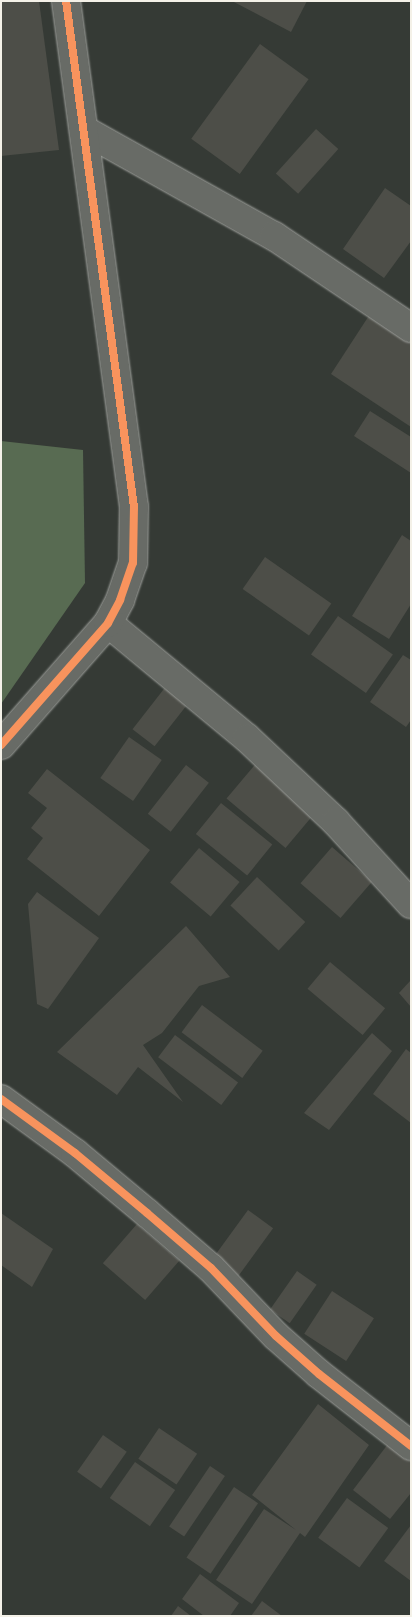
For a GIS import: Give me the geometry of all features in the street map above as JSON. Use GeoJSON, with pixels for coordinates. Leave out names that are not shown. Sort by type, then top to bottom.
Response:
{"type":"FeatureCollection","features":[{"type":"Feature","properties":{"kind":"street"},"geometry":{"type":"LineString","coordinates":[[1,745],[108,623],[120,600],[133,563],[134,507],[66,1]]}},
{"type":"Feature","properties":{"kind":"street"},"geometry":{"type":"LineString","coordinates":[[84,130],[274,236],[411,328]]}},
{"type":"Feature","properties":{"kind":"street"},"geometry":{"type":"LineString","coordinates":[[108,623],[247,738],[336,822],[411,904]]}},
{"type":"Feature","properties":{"kind":"street"},"geometry":{"type":"LineString","coordinates":[[1,1099],[75,1153],[147,1213],[211,1268],[276,1336],[411,1446]]}},
{"type":"Feature","properties":{"kind":"green space"},"geometry":{"type":"Polygon","coordinates":[[[1,441],[83,450],[85,583],[1,704],[1,441]]]}},
{"type":"Feature","properties":{"kind":"building"},"geometry":{"type":"Polygon","coordinates":[[[1,1],[39,1],[59,150],[1,156],[1,1]]]}},
{"type":"Feature","properties":{"kind":"building"},"geometry":{"type":"Polygon","coordinates":[[[232,1],[307,1],[291,32],[232,1]]]}},
{"type":"Feature","properties":{"kind":"building"},"geometry":{"type":"Polygon","coordinates":[[[260,44],[309,79],[240,174],[191,139],[260,44]]]}},
{"type":"Feature","properties":{"kind":"building"},"geometry":{"type":"Polygon","coordinates":[[[316,129],[338,149],[298,194],[276,174],[316,129]]]}},
{"type":"Feature","properties":{"kind":"building"},"geometry":{"type":"Polygon","coordinates":[[[385,188],[411,206],[411,241],[384,278],[343,249],[385,188]]]}},
{"type":"Feature","properties":{"kind":"building"},"geometry":{"type":"Polygon","coordinates":[[[372,311],[411,336],[411,427],[331,374],[372,311]]]}},
{"type":"Feature","properties":{"kind":"building"},"geometry":{"type":"Polygon","coordinates":[[[370,411],[411,437],[411,473],[354,436],[370,411]]]}},
{"type":"Feature","properties":{"kind":"building"},"geometry":{"type":"Polygon","coordinates":[[[402,535],[411,541],[411,604],[389,639],[352,616],[402,535]]]}},
{"type":"Feature","properties":{"kind":"building"},"geometry":{"type":"Polygon","coordinates":[[[265,557],[331,603],[309,635],[243,589],[265,557]]]}},
{"type":"Feature","properties":{"kind":"building"},"geometry":{"type":"Polygon","coordinates":[[[338,616],[393,654],[366,693],[311,655],[338,616]]]}},
{"type":"Feature","properties":{"kind":"building"},"geometry":{"type":"Polygon","coordinates":[[[403,655],[411,660],[411,720],[406,727],[370,702],[403,655]]]}},
{"type":"Feature","properties":{"kind":"building"},"geometry":{"type":"Polygon","coordinates":[[[167,685],[189,702],[155,746],[133,729],[167,685]]]}},
{"type":"Feature","properties":{"kind":"building"},"geometry":{"type":"Polygon","coordinates":[[[129,737],[162,760],[133,801],[100,778],[129,737]]]}},
{"type":"Feature","properties":{"kind":"building"},"geometry":{"type":"Polygon","coordinates":[[[258,761],[317,810],[285,848],[227,799],[258,761]]]}},
{"type":"Feature","properties":{"kind":"building"},"geometry":{"type":"Polygon","coordinates":[[[186,765],[209,783],[171,832],[148,814],[186,765]]]}},
{"type":"Feature","properties":{"kind":"building"},"geometry":{"type":"Polygon","coordinates":[[[47,769],[150,850],[99,916],[27,859],[43,838],[31,828],[47,808],[28,793],[47,769]]]}},
{"type":"Feature","properties":{"kind":"building"},"geometry":{"type":"Polygon","coordinates":[[[221,803],[272,845],[247,876],[196,834],[221,803]]]}},
{"type":"Feature","properties":{"kind":"building"},"geometry":{"type":"Polygon","coordinates":[[[332,847],[372,882],[341,918],[301,883],[332,847]]]}},
{"type":"Feature","properties":{"kind":"building"},"geometry":{"type":"Polygon","coordinates":[[[199,848],[240,882],[211,917],[170,882],[199,848]]]}},
{"type":"Feature","properties":{"kind":"building"},"geometry":{"type":"Polygon","coordinates":[[[257,877],[305,922],[279,951],[230,906],[257,877]]]}},
{"type":"Feature","properties":{"kind":"building"},"geometry":{"type":"Polygon","coordinates":[[[37,892],[99,938],[48,1009],[37,1004],[28,904],[37,892]]]}},
{"type":"Feature","properties":{"kind":"building"},"geometry":{"type":"Polygon","coordinates":[[[186,926],[230,977],[199,986],[162,1033],[143,1045],[183,1102],[138,1067],[117,1095],[57,1052],[186,926]]]}},
{"type":"Feature","properties":{"kind":"building"},"geometry":{"type":"Polygon","coordinates":[[[330,962],[385,1008],[363,1035],[308,989],[330,962]]]}},
{"type":"Feature","properties":{"kind":"building"},"geometry":{"type":"Polygon","coordinates":[[[411,980],[411,1007],[399,993],[411,980]]]}},
{"type":"Feature","properties":{"kind":"building"},"geometry":{"type":"Polygon","coordinates":[[[202,1005],[263,1051],[242,1078],[182,1032],[202,1005]]]}},
{"type":"Feature","properties":{"kind":"building"},"geometry":{"type":"Polygon","coordinates":[[[372,1033],[392,1051],[329,1130],[304,1113],[372,1033]]]}},
{"type":"Feature","properties":{"kind":"building"},"geometry":{"type":"Polygon","coordinates":[[[175,1035],[238,1083],[221,1105],[158,1057],[175,1035]]]}},
{"type":"Feature","properties":{"kind":"building"},"geometry":{"type":"Polygon","coordinates":[[[406,1049],[411,1053],[411,1123],[373,1094],[406,1049]]]}},
{"type":"Feature","properties":{"kind":"building"},"geometry":{"type":"Polygon","coordinates":[[[248,1210],[273,1228],[238,1277],[213,1259],[248,1210]]]}},
{"type":"Feature","properties":{"kind":"building"},"geometry":{"type":"Polygon","coordinates":[[[1,1213],[53,1249],[32,1287],[1,1265],[1,1213]]]}},
{"type":"Feature","properties":{"kind":"building"},"geometry":{"type":"Polygon","coordinates":[[[137,1224],[179,1261],[145,1300],[103,1263],[137,1224]]]}},
{"type":"Feature","properties":{"kind":"building"},"geometry":{"type":"Polygon","coordinates":[[[297,1271],[317,1285],[290,1323],[270,1310],[297,1271]]]}},
{"type":"Feature","properties":{"kind":"building"},"geometry":{"type":"Polygon","coordinates":[[[332,1291],[374,1318],[346,1361],[304,1334],[332,1291]]]}},
{"type":"Feature","properties":{"kind":"building"},"geometry":{"type":"Polygon","coordinates":[[[318,1404],[369,1445],[305,1537],[300,1533],[252,1604],[216,1580],[264,1509],[296,1530],[252,1495],[318,1404]]]}},
{"type":"Feature","properties":{"kind":"building"},"geometry":{"type":"Polygon","coordinates":[[[159,1428],[197,1454],[176,1484],[138,1459],[159,1428]]]}},
{"type":"Feature","properties":{"kind":"building"},"geometry":{"type":"Polygon","coordinates":[[[103,1435],[127,1452],[101,1488],[77,1472],[103,1435]]]}},
{"type":"Feature","properties":{"kind":"building"},"geometry":{"type":"Polygon","coordinates":[[[388,1444],[411,1462],[411,1493],[390,1519],[353,1490],[388,1444]]]}},
{"type":"Feature","properties":{"kind":"building"},"geometry":{"type":"Polygon","coordinates":[[[135,1462],[175,1490],[150,1526],[110,1498],[135,1462]]]}},
{"type":"Feature","properties":{"kind":"building"},"geometry":{"type":"Polygon","coordinates":[[[210,1466],[225,1476],[184,1537],[169,1527],[210,1466]]]}},
{"type":"Feature","properties":{"kind":"building"},"geometry":{"type":"Polygon","coordinates":[[[234,1487],[258,1503],[211,1574],[186,1557],[234,1487]]]}},
{"type":"Feature","properties":{"kind":"building"},"geometry":{"type":"Polygon","coordinates":[[[347,1498],[388,1528],[359,1568],[318,1538],[347,1498]]]}},
{"type":"Feature","properties":{"kind":"building"},"geometry":{"type":"Polygon","coordinates":[[[411,1525],[411,1581],[384,1561],[411,1525]]]}},
{"type":"Feature","properties":{"kind":"building"},"geometry":{"type":"Polygon","coordinates":[[[200,1574],[239,1603],[230,1616],[204,1616],[182,1599],[200,1574]]]}},
{"type":"Feature","properties":{"kind":"building"},"geometry":{"type":"Polygon","coordinates":[[[262,1601],[282,1616],[251,1616],[262,1601]]]}},
{"type":"Feature","properties":{"kind":"building"},"geometry":{"type":"Polygon","coordinates":[[[178,1606],[191,1616],[171,1616],[178,1606]]]}},
{"type":"Feature","properties":{"kind":"cycle path"},"geometry":{"type":"LineString","coordinates":[[1,745],[108,623],[120,600],[133,563],[134,507],[66,1]]}},
{"type":"Feature","properties":{"kind":"cycle path"},"geometry":{"type":"LineString","coordinates":[[1,1099],[75,1153],[147,1213],[211,1268],[276,1336],[319,1374],[411,1446]]}}]}
